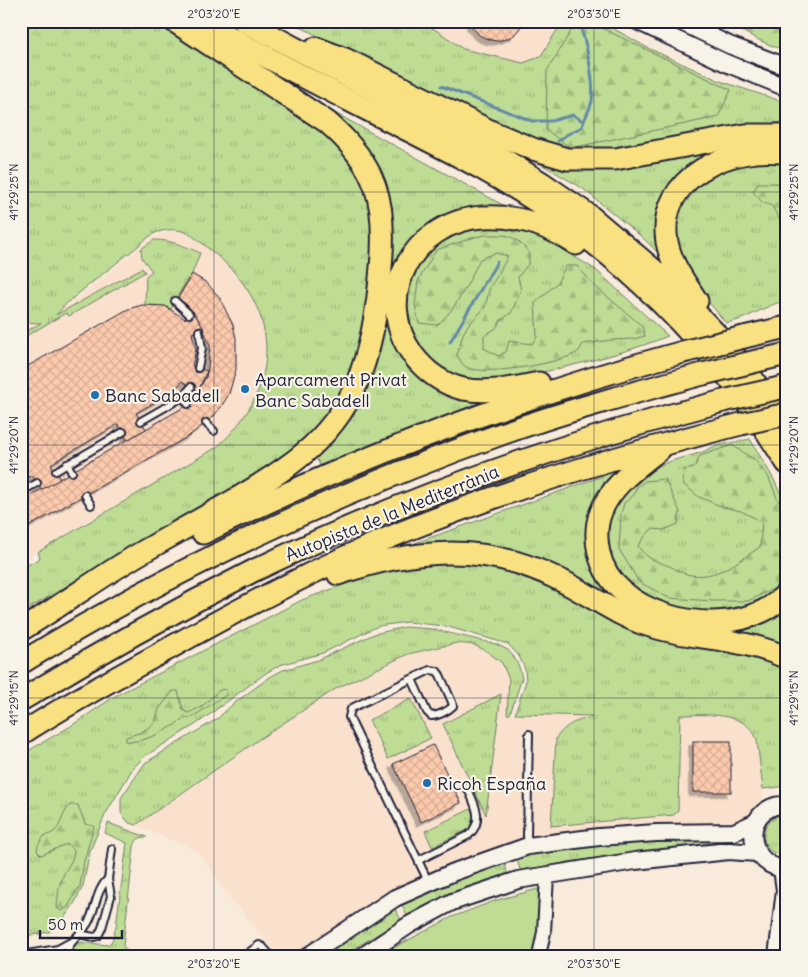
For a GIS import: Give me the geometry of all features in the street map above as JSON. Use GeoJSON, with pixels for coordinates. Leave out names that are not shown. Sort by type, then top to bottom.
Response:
{"type":"FeatureCollection","features":[{"type":"Feature","properties":{"kind":"highway"},"geometry":{"type":"LineString","coordinates":[[24,628],[110,570],[286,469],[318,441],[343,408],[360,375],[373,330],[379,288],[383,233],[380,206],[374,183],[364,162],[345,138],[316,114],[174,21]]}},
{"type":"Feature","properties":{"kind":"highway"},"geometry":{"type":"LineString","coordinates":[[202,21],[293,71],[468,160],[518,189],[563,219],[606,252],[658,299],[686,328],[732,383],[787,463]]}},
{"type":"Feature","properties":{"kind":"highway"},"geometry":{"type":"LineString","coordinates":[[245,22],[345,59],[492,132],[533,149],[567,159],[615,160],[744,135],[787,130]]}},
{"type":"Feature","properties":{"kind":"highway"},"geometry":{"type":"LineString","coordinates":[[245,22],[498,156],[590,216],[656,272],[720,338],[752,378],[787,430]]}},
{"type":"Feature","properties":{"kind":"highway"},"geometry":{"type":"LineString","coordinates":[[744,135],[787,135]]}},
{"type":"Feature","properties":{"kind":"highway"},"geometry":{"type":"LineString","coordinates":[[720,338],[672,260],[667,240],[667,222],[672,204],[687,181],[702,169],[721,160],[744,154],[787,153]]}},
{"type":"Feature","properties":{"kind":"highway"},"geometry":{"type":"LineString","coordinates":[[605,373],[569,377],[508,389],[484,390],[463,388],[445,382],[430,373],[418,362],[400,332],[396,313],[396,294],[407,262],[417,248],[430,237],[445,227],[464,220],[481,217],[500,217],[536,223],[558,232],[600,260],[686,328]]}},
{"type":"Feature","properties":{"kind":"highway"},"geometry":{"type":"LineString","coordinates":[[747,336],[787,320]]}},
{"type":"Feature","properties":{"kind":"highway"},"geometry":{"type":"LineString","coordinates":[[24,628],[168,550],[301,486],[366,458],[461,421],[605,373],[787,327]]}},
{"type":"Feature","properties":{"kind":"highway","name":"Autopista de la Mediterrània"},"geometry":{"type":"LineString","coordinates":[[21,664],[160,583],[265,531],[343,496],[431,460],[608,400],[703,374],[787,354]]}},
{"type":"Feature","properties":{"kind":"highway","name":"Autopista de la Mediterrània"},"geometry":{"type":"LineString","coordinates":[[21,700],[81,664],[205,596],[297,551],[383,513],[547,452],[658,418],[786,386]]}},
{"type":"Feature","properties":{"kind":"highway"},"geometry":{"type":"LineString","coordinates":[[21,734],[54,713],[274,591],[404,531],[513,491],[668,443],[787,414]]}},
{"type":"Feature","properties":{"kind":"highway"},"geometry":{"type":"LineString","coordinates":[[668,443],[615,489],[601,512],[597,534],[598,547],[609,578],[638,603],[664,614],[694,620],[725,621],[752,616],[773,605],[787,592]]}},
{"type":"Feature","properties":{"kind":"highway"},"geometry":{"type":"LineString","coordinates":[[194,634],[331,577],[363,566],[422,554],[447,553],[481,555],[514,561],[556,578],[645,625],[668,631],[754,645],[787,658]]}},
{"type":"Feature","properties":{"kind":"street"},"geometry":{"type":"LineString","coordinates":[[679,21],[729,45],[787,67]]}},
{"type":"Feature","properties":{"kind":"street"},"geometry":{"type":"LineString","coordinates":[[638,22],[726,63],[787,88]]}},
{"type":"Feature","properties":{"kind":"street"},"geometry":{"type":"LineString","coordinates":[[775,956],[785,887],[783,869],[767,864],[757,853],[752,840],[756,822],[763,813],[775,806],[787,805]]}},
{"type":"Feature","properties":{"kind":"street"},"geometry":{"type":"LineString","coordinates":[[308,956],[395,898],[454,872],[528,846],[599,836],[656,832],[734,832],[756,822]]}},
{"type":"Feature","properties":{"kind":"street"},"geometry":{"type":"LineString","coordinates":[[362,956],[409,925],[452,902],[518,880],[635,861],[729,851],[757,853]]}},
{"type":"Feature","properties":{"kind":"street"},"geometry":{"type":"LineString","coordinates":[[539,956],[544,932],[547,875]]}},
{"type":"Feature","properties":{"kind":"lane"},"geometry":{"type":"LineString","coordinates":[[175,301],[187,312]]}},
{"type":"Feature","properties":{"kind":"lane"},"geometry":{"type":"LineString","coordinates":[[198,368],[202,348],[199,331]]}},
{"type":"Feature","properties":{"kind":"lane"},"geometry":{"type":"LineString","coordinates":[[141,422],[183,397],[191,387]]}},
{"type":"Feature","properties":{"kind":"lane"},"geometry":{"type":"LineString","coordinates":[[183,397],[188,404]]}},
{"type":"Feature","properties":{"kind":"lane"},"geometry":{"type":"LineString","coordinates":[[206,423],[214,432]]}},
{"type":"Feature","properties":{"kind":"lane"},"geometry":{"type":"LineString","coordinates":[[56,471],[123,432]]}},
{"type":"Feature","properties":{"kind":"lane"},"geometry":{"type":"LineString","coordinates":[[67,464],[72,472]]}},
{"type":"Feature","properties":{"kind":"lane"},"geometry":{"type":"LineString","coordinates":[[21,492],[37,483]]}},
{"type":"Feature","properties":{"kind":"lane"},"geometry":{"type":"LineString","coordinates":[[85,495],[91,505]]}},
{"type":"Feature","properties":{"kind":"lane"},"geometry":{"type":"LineString","coordinates":[[412,679],[427,712],[431,716],[443,712],[452,706],[452,702],[437,671],[430,670],[354,706],[349,713],[429,883]]}},
{"type":"Feature","properties":{"kind":"lane"},"geometry":{"type":"LineString","coordinates":[[528,846],[529,734]]}},
{"type":"Feature","properties":{"kind":"lane"},"geometry":{"type":"LineString","coordinates":[[419,860],[469,836],[474,831],[477,824],[478,811],[467,787]]}},
{"type":"Feature","properties":{"kind":"lane"},"geometry":{"type":"LineString","coordinates":[[79,934],[98,936],[102,928],[111,896],[108,879],[112,849]]}},
{"type":"Feature","properties":{"kind":"lane"},"geometry":{"type":"LineString","coordinates":[[21,956],[58,948],[69,943],[88,922],[102,886],[108,879]]}},
{"type":"Feature","properties":{"kind":"lane"},"geometry":{"type":"LineString","coordinates":[[66,956],[69,943]]}},
{"type":"Feature","properties":{"kind":"lane"},"geometry":{"type":"LineString","coordinates":[[244,956],[259,945],[271,956]]}},
{"type":"Feature","properties":{"kind":"shaded area"},"geometry":{"type":"Polygon","coordinates":[[[407,21],[564,21],[523,89],[407,21]]]}},
{"type":"Feature","properties":{"kind":"shaded area"},"geometry":{"type":"Polygon","coordinates":[[[180,232],[190,236],[225,261],[247,289],[255,304],[265,332],[266,351],[261,383],[253,403],[231,435],[217,447],[38,551],[27,559],[30,564],[21,569],[21,322],[42,323],[55,316],[151,238],[162,233],[180,232]]]}},
{"type":"Feature","properties":{"kind":"shaded area"},"geometry":{"type":"Polygon","coordinates":[[[457,643],[474,645],[488,652],[502,663],[509,679],[507,714],[599,716],[714,715],[732,718],[745,724],[754,733],[757,740],[763,789],[763,813],[756,822],[599,837],[454,872],[308,956],[279,956],[228,895],[202,857],[187,845],[170,840],[136,825],[258,740],[337,688],[408,654],[457,643]]]}},
{"type":"Feature","properties":{"kind":"green space"},"geometry":{"type":"Polygon","coordinates":[[[21,21],[162,21],[327,134],[354,162],[369,191],[372,228],[370,282],[360,347],[346,387],[336,405],[311,434],[282,460],[21,613],[21,569],[40,558],[38,552],[217,447],[239,423],[255,398],[264,372],[266,346],[262,320],[251,295],[233,271],[197,239],[186,233],[174,230],[158,232],[150,236],[68,302],[56,315],[142,268],[145,272],[69,316],[66,313],[26,336],[25,332],[41,323],[21,322],[21,21]]]}},
{"type":"Feature","properties":{"kind":"green space"},"geometry":{"type":"Polygon","coordinates":[[[289,21],[420,21],[463,49],[523,63],[540,57],[563,21],[600,21],[648,48],[720,81],[787,103],[787,122],[744,126],[674,142],[582,153],[542,145],[420,89],[289,21]]]}},
{"type":"Feature","properties":{"kind":"green space"},"geometry":{"type":"Polygon","coordinates":[[[577,21],[587,21],[731,90],[718,117],[571,148],[546,130],[547,71],[577,21]]]}},
{"type":"Feature","properties":{"kind":"green space"},"geometry":{"type":"Polygon","coordinates":[[[724,21],[787,21],[787,50],[762,42],[724,21]]]}},
{"type":"Feature","properties":{"kind":"green space"},"geometry":{"type":"Polygon","coordinates":[[[306,97],[512,210],[435,224],[389,321],[397,349],[419,377],[491,398],[320,465],[315,456],[350,415],[388,199],[356,135],[306,97]]]}},
{"type":"Feature","properties":{"kind":"green space"},"geometry":{"type":"Polygon","coordinates":[[[742,141],[699,162],[657,237],[659,254],[643,238],[582,188],[534,160],[742,141]]]}},
{"type":"Feature","properties":{"kind":"green space"},"geometry":{"type":"Polygon","coordinates":[[[773,161],[787,163],[787,300],[771,305],[742,319],[726,323],[691,281],[681,260],[675,226],[682,207],[701,183],[732,167],[773,161]]]}},
{"type":"Feature","properties":{"kind":"green space"},"geometry":{"type":"Polygon","coordinates":[[[758,183],[787,183],[787,237],[781,233],[780,221],[772,206],[762,202],[753,192],[758,183]]]}},
{"type":"Feature","properties":{"kind":"green space"},"geometry":{"type":"Polygon","coordinates":[[[489,227],[509,227],[541,236],[596,270],[668,336],[597,359],[509,378],[477,380],[466,378],[442,368],[424,353],[412,334],[407,313],[409,291],[417,270],[431,250],[460,231],[489,227]]]}},
{"type":"Feature","properties":{"kind":"green space"},"geometry":{"type":"Polygon","coordinates":[[[485,235],[505,235],[518,241],[529,252],[529,263],[518,277],[521,290],[511,313],[501,320],[496,328],[484,336],[484,348],[498,356],[506,352],[509,341],[532,344],[537,337],[535,303],[557,283],[566,266],[577,266],[596,287],[642,326],[645,336],[634,339],[583,344],[579,351],[571,356],[541,364],[488,370],[475,370],[466,367],[457,355],[463,334],[468,325],[485,307],[490,287],[508,256],[496,253],[480,259],[451,311],[437,325],[419,323],[415,305],[418,281],[436,250],[485,235]]]}},
{"type":"Feature","properties":{"kind":"green space"},"geometry":{"type":"Polygon","coordinates":[[[154,240],[172,242],[200,253],[192,274],[171,309],[165,306],[145,305],[146,276],[152,271],[142,258],[141,249],[154,240]]]}},
{"type":"Feature","properties":{"kind":"green space"},"geometry":{"type":"Polygon","coordinates":[[[750,439],[773,478],[787,507],[787,576],[775,591],[760,602],[743,608],[724,611],[684,609],[666,604],[635,589],[618,572],[609,553],[607,539],[611,514],[624,492],[644,475],[666,463],[701,453],[713,447],[750,439]]]}},
{"type":"Feature","properties":{"kind":"green space"},"geometry":{"type":"Polygon","coordinates":[[[732,445],[755,460],[768,476],[787,522],[785,553],[781,574],[775,588],[748,601],[713,601],[669,598],[639,582],[619,549],[621,514],[624,503],[634,495],[636,488],[645,481],[665,479],[680,512],[678,524],[664,530],[652,529],[638,546],[644,554],[652,559],[685,574],[701,576],[719,572],[760,547],[762,522],[741,511],[723,507],[699,497],[683,484],[684,470],[694,468],[700,456],[732,445]]]}},
{"type":"Feature","properties":{"kind":"green space"},"geometry":{"type":"Polygon","coordinates":[[[617,471],[596,497],[588,526],[588,554],[599,583],[628,603],[624,609],[450,544],[404,547],[617,471]]]}},
{"type":"Feature","properties":{"kind":"green space"},"geometry":{"type":"Polygon","coordinates":[[[434,564],[474,564],[511,571],[557,589],[644,636],[687,646],[739,652],[772,661],[787,669],[787,786],[763,789],[757,740],[752,730],[744,723],[724,716],[680,715],[678,810],[674,815],[551,826],[556,738],[569,725],[592,716],[515,714],[526,681],[525,669],[519,656],[508,644],[445,626],[407,622],[378,626],[323,653],[280,665],[266,673],[198,723],[145,756],[133,768],[105,815],[90,851],[83,886],[74,904],[64,918],[49,932],[21,937],[21,755],[71,726],[115,696],[302,600],[379,572],[434,564]]]}},
{"type":"Feature","properties":{"kind":"green space"},"geometry":{"type":"Polygon","coordinates":[[[787,605],[787,649],[723,631],[787,605]]]}},
{"type":"Feature","properties":{"kind":"green space"},"geometry":{"type":"Polygon","coordinates":[[[405,627],[432,629],[496,644],[508,650],[519,667],[522,678],[510,714],[507,714],[509,679],[502,663],[488,652],[474,645],[457,643],[408,654],[337,688],[258,740],[136,825],[129,823],[121,813],[121,798],[145,763],[217,719],[233,704],[270,677],[283,670],[318,660],[374,634],[405,627]]]}},
{"type":"Feature","properties":{"kind":"green space"},"geometry":{"type":"Polygon","coordinates":[[[224,689],[227,691],[225,696],[197,714],[151,737],[138,741],[126,741],[126,737],[139,733],[155,722],[159,709],[173,691],[178,691],[183,710],[188,713],[196,710],[217,692],[224,689]]]}},
{"type":"Feature","properties":{"kind":"green space"},"geometry":{"type":"Polygon","coordinates":[[[501,694],[486,815],[443,724],[501,694]]]}},
{"type":"Feature","properties":{"kind":"green space"},"geometry":{"type":"Polygon","coordinates":[[[411,699],[431,738],[388,759],[369,720],[411,699]]]}},
{"type":"Feature","properties":{"kind":"green space"},"geometry":{"type":"Polygon","coordinates":[[[70,805],[78,805],[85,824],[94,826],[84,861],[80,886],[67,908],[61,911],[57,908],[59,888],[74,851],[68,844],[41,855],[37,851],[38,845],[44,836],[55,831],[58,827],[70,805]]]}},
{"type":"Feature","properties":{"kind":"green space"},"geometry":{"type":"Polygon","coordinates":[[[471,809],[474,818],[467,830],[432,847],[425,831],[471,809]]]}},
{"type":"Feature","properties":{"kind":"green space"},"geometry":{"type":"Polygon","coordinates":[[[782,814],[787,815],[787,855],[771,851],[766,845],[764,838],[767,824],[773,818],[782,814]]]}},
{"type":"Feature","properties":{"kind":"green space"},"geometry":{"type":"Polygon","coordinates":[[[108,823],[147,837],[138,839],[134,847],[123,946],[128,952],[127,956],[72,956],[75,945],[79,942],[108,945],[112,941],[116,926],[127,843],[105,833],[108,823]]]}},
{"type":"Feature","properties":{"kind":"green space"},"geometry":{"type":"Polygon","coordinates":[[[724,837],[724,846],[611,856],[567,862],[521,873],[516,856],[588,842],[724,837]]]}},
{"type":"Feature","properties":{"kind":"green space"},"geometry":{"type":"Polygon","coordinates":[[[504,859],[508,878],[444,899],[407,916],[399,899],[504,859]]]}},
{"type":"Feature","properties":{"kind":"green space"},"geometry":{"type":"Polygon","coordinates":[[[545,887],[539,956],[378,956],[452,917],[497,900],[545,887]]]}},
{"type":"Feature","properties":{"kind":"green space"},"geometry":{"type":"Polygon","coordinates":[[[392,903],[401,920],[342,956],[318,956],[392,903]]]}},
{"type":"Feature","properties":{"kind":"building"},"geometry":{"type":"Polygon","coordinates":[[[470,21],[523,21],[514,35],[496,41],[479,35],[470,21]]]}},
{"type":"Feature","properties":{"kind":"building"},"geometry":{"type":"Polygon","coordinates":[[[192,274],[207,283],[219,297],[233,325],[236,338],[236,369],[229,394],[221,407],[213,417],[189,436],[21,531],[21,501],[184,407],[196,394],[206,377],[210,345],[196,316],[178,298],[192,274]]]}},
{"type":"Feature","properties":{"kind":"building","name":"Banc Sabadell"},"geometry":{"type":"Polygon","coordinates":[[[142,305],[165,306],[185,319],[193,311],[204,329],[192,333],[196,349],[192,366],[207,371],[198,391],[182,381],[173,392],[136,413],[146,429],[127,440],[118,424],[51,464],[60,479],[41,490],[32,475],[21,481],[21,370],[128,309],[142,305]]]}},
{"type":"Feature","properties":{"kind":"building"},"geometry":{"type":"Polygon","coordinates":[[[693,741],[731,741],[731,792],[693,792],[693,741]]]}},
{"type":"Feature","properties":{"kind":"building","name":"Ricoh España"},"geometry":{"type":"Polygon","coordinates":[[[433,745],[461,803],[421,822],[393,764],[433,745]]]}},
{"type":"Feature","properties":{"kind":"waterway"},"geometry":{"type":"LineString","coordinates":[[558,141],[582,127],[592,101],[591,75],[582,31]]}},
{"type":"Feature","properties":{"kind":"waterway"},"geometry":{"type":"LineString","coordinates":[[441,86],[532,121],[551,121],[573,115],[583,121]]}},
{"type":"Feature","properties":{"kind":"waterway"},"geometry":{"type":"LineString","coordinates":[[450,342],[497,262]]}},
{"type":"Feature","properties":{"kind":"place","name":"Aparcament Privat Banc Sabadell"},"geometry":{"type":"Point","coordinates":[245,389]}},
{"type":"Feature","properties":{"kind":"place","name":"Banc Sabadell"},"geometry":{"type":"Point","coordinates":[95,395]}},
{"type":"Feature","properties":{"kind":"place","name":"Ricoh España"},"geometry":{"type":"Point","coordinates":[427,783]}}]}
